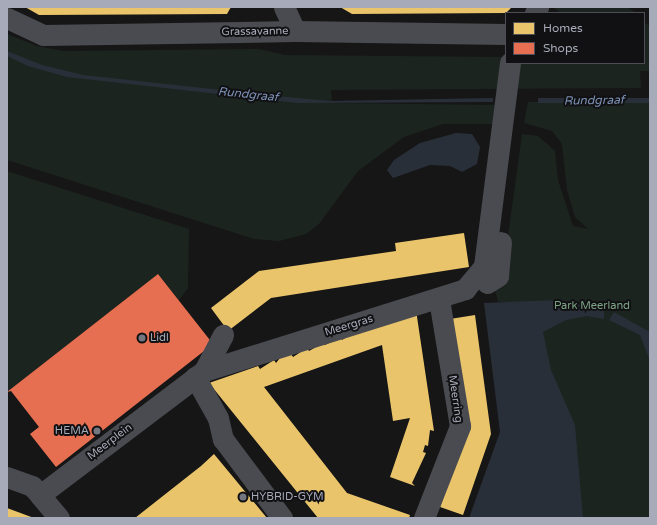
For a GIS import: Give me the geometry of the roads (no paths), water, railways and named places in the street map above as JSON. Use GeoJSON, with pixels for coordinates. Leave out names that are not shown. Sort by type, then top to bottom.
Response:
{"type":"FeatureCollection","features":[{"type":"Feature","properties":{"kind":"street"},"geometry":{"type":"LineString","coordinates":[[284,7],[295,32]]}},
{"type":"Feature","properties":{"kind":"street","name":"Grassavanne"},"geometry":{"type":"LineString","coordinates":[[7,18],[43,35],[295,32],[505,34]]}},
{"type":"Feature","properties":{"kind":"street"},"geometry":{"type":"LineString","coordinates":[[485,274],[510,64]]}},
{"type":"Feature","properties":{"kind":"street","name":"Meergras"},"geometry":{"type":"LineString","coordinates":[[199,374],[440,298],[465,289],[485,274],[498,276],[522,64]]}},
{"type":"Feature","properties":{"kind":"street","name":"Meerring"},"geometry":{"type":"LineString","coordinates":[[424,518],[460,426],[440,298]]}},
{"type":"Feature","properties":{"kind":"street"},"geometry":{"type":"LineString","coordinates":[[223,335],[199,374],[218,418],[223,439],[282,518]]}},
{"type":"Feature","properties":{"kind":"street","name":"Meerplein"},"geometry":{"type":"LineString","coordinates":[[40,495],[199,374]]}},
{"type":"Feature","properties":{"kind":"street"},"geometry":{"type":"LineString","coordinates":[[7,477],[32,486],[59,518]]}},
{"type":"Feature","properties":{"kind":"water","name":"Rundgraaf"},"geometry":{"type":"Polygon","coordinates":[[[7,51],[42,65],[83,75],[276,96],[330,101],[493,98],[493,102],[298,103],[67,77],[28,66],[7,56],[7,51]]]}},
{"type":"Feature","properties":{"kind":"water","name":"Rundgraaf"},"geometry":{"type":"Polygon","coordinates":[[[538,98],[650,98],[650,103],[538,103],[538,98]]]}},
{"type":"Feature","properties":{"kind":"water"},"geometry":{"type":"Polygon","coordinates":[[[456,133],[472,134],[480,147],[477,164],[462,172],[450,166],[430,165],[393,178],[387,170],[394,160],[420,143],[456,133]]]}},
{"type":"Feature","properties":{"kind":"water"},"geometry":{"type":"Polygon","coordinates":[[[559,300],[604,310],[604,319],[587,316],[566,320],[543,332],[551,370],[575,425],[583,518],[469,518],[500,432],[484,303],[559,300]]]}},
{"type":"Feature","properties":{"kind":"water"},"geometry":{"type":"Polygon","coordinates":[[[614,312],[650,332],[650,361],[640,335],[609,320],[614,312]]]}},
{"type":"Feature","properties":{"kind":"place","name":"Lidl"},"geometry":{"type":"Point","coordinates":[142,338]}},
{"type":"Feature","properties":{"kind":"place","name":"HEMA"},"geometry":{"type":"Point","coordinates":[97,431]}},
{"type":"Feature","properties":{"kind":"place","name":"HYBRID-GYM"},"geometry":{"type":"Point","coordinates":[243,497]}},
{"type":"Feature","properties":{"kind":"park label","name":"Park Meerland"},"geometry":{"type":"Point","coordinates":[592,306]}}]}
